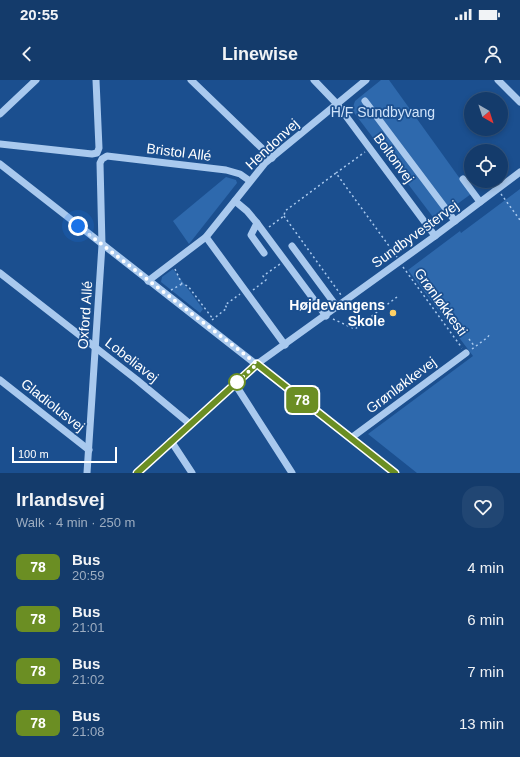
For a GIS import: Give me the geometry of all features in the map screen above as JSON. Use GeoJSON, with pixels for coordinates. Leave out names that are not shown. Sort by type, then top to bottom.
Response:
{"type":"FeatureCollection","features":[{"type":"Feature","properties":{"kind":"street"},"geometry":{"type":"LineString","coordinates":[[0,114],[36,80]]}},
{"type":"Feature","properties":{"kind":"street","name":"Oxford Allé"},"geometry":{"type":"LineString","coordinates":[[87,473],[102,245],[96,80]]}},
{"type":"Feature","properties":{"kind":"street"},"geometry":{"type":"LineString","coordinates":[[191,80],[272,158]]}},
{"type":"Feature","properties":{"kind":"street","name":"Boltonvej"},"geometry":{"type":"LineString","coordinates":[[314,80],[337,104],[435,236]]}},
{"type":"Feature","properties":{"kind":"street","name":"Hendonvej"},"geometry":{"type":"LineString","coordinates":[[148,281],[206,237],[250,181],[272,158],[366,80]]}},
{"type":"Feature","properties":{"kind":"street"},"geometry":{"type":"LineString","coordinates":[[498,80],[520,102]]}},
{"type":"Feature","properties":{"kind":"street"},"geometry":{"type":"LineString","coordinates":[[365,101],[455,221]]}},
{"type":"Feature","properties":{"kind":"street","name":"Bristol Allé"},"geometry":{"type":"LineString","coordinates":[[0,144],[226,170],[240,174],[250,181]]}},
{"type":"Feature","properties":{"kind":"street"},"geometry":{"type":"LineString","coordinates":[[0,164],[395,473]]}},
{"type":"Feature","properties":{"kind":"street","name":"Sundbyvestervej"},"geometry":{"type":"LineString","coordinates":[[137,473],[257,364],[400,262],[520,172]]}},
{"type":"Feature","properties":{"kind":"street"},"geometry":{"type":"LineString","coordinates":[[463,179],[480,202]]}},
{"type":"Feature","properties":{"kind":"street"},"geometry":{"type":"LineString","coordinates":[[235,201],[248,211],[326,316]]}},
{"type":"Feature","properties":{"kind":"street"},"geometry":{"type":"LineString","coordinates":[[257,223],[251,235],[264,253]]}},
{"type":"Feature","properties":{"kind":"street"},"geometry":{"type":"LineString","coordinates":[[206,237],[285,344]]}},
{"type":"Feature","properties":{"kind":"street"},"geometry":{"type":"LineString","coordinates":[[292,246],[337,307]]}},
{"type":"Feature","properties":{"kind":"street","name":"Lobeliavej"},"geometry":{"type":"LineString","coordinates":[[0,273],[190,424]]}},
{"type":"Feature","properties":{"kind":"street","name":"Grønløkkevej"},"geometry":{"type":"LineString","coordinates":[[351,438],[466,353]]}},
{"type":"Feature","properties":{"kind":"street","name":"Gladiolusvej"},"geometry":{"type":"LineString","coordinates":[[0,380],[89,450]]}},
{"type":"Feature","properties":{"kind":"street"},"geometry":{"type":"LineString","coordinates":[[235,384],[292,473]]}},
{"type":"Feature","properties":{"kind":"street"},"geometry":{"type":"LineString","coordinates":[[171,441],[192,473]]}},
{"type":"Feature","properties":{"kind":"path"},"geometry":{"type":"LineString","coordinates":[[263,231],[284,216],[285,210],[370,148]]}},
{"type":"Feature","properties":{"kind":"path","name":"Grønløkkesti"},"geometry":{"type":"LineString","coordinates":[[336,174],[466,353]]}},
{"type":"Feature","properties":{"kind":"path"},"geometry":{"type":"LineString","coordinates":[[498,189],[520,220]]}},
{"type":"Feature","properties":{"kind":"path"},"geometry":{"type":"LineString","coordinates":[[284,216],[346,301]]}},
{"type":"Feature","properties":{"kind":"path"},"geometry":{"type":"LineString","coordinates":[[205,324],[227,308],[225,305],[266,280],[263,276],[285,260]]}},
{"type":"Feature","properties":{"kind":"path"},"geometry":{"type":"LineString","coordinates":[[172,263],[182,284],[188,286],[212,319]]}},
{"type":"Feature","properties":{"kind":"path"},"geometry":{"type":"LineString","coordinates":[[165,293],[182,284]]}},
{"type":"Feature","properties":{"kind":"path"},"geometry":{"type":"LineString","coordinates":[[326,316],[355,329],[397,298]]}},
{"type":"Feature","properties":{"kind":"path"},"geometry":{"type":"LineString","coordinates":[[466,353],[489,335]]}},
{"type":"Feature","properties":{"kind":"path"},"geometry":{"type":"LineString","coordinates":[[469,339],[475,347]]}},
{"type":"Feature","properties":{"kind":"green space","name":"H/F Sundbyvang"},"geometry":{"type":"Polygon","coordinates":[[[381,80],[389,80],[464,184],[464,188],[467,188],[471,194],[438,218],[433,217],[352,110],[355,101],[381,80]]]}},
{"type":"Feature","properties":{"kind":"green space"},"geometry":{"type":"Polygon","coordinates":[[[226,177],[236,180],[237,183],[189,244],[173,221],[226,177]]]}},
{"type":"Feature","properties":{"kind":"green space"},"geometry":{"type":"Polygon","coordinates":[[[520,189],[520,473],[417,473],[368,434],[473,356],[408,270],[520,189]]]}},
{"type":"Feature","properties":{"kind":"green space"},"geometry":{"type":"Polygon","coordinates":[[[173,269],[203,309],[200,313],[161,282],[162,277],[173,269]]]}},
{"type":"Feature","properties":{"kind":"bus line","name":"78"},"geometry":{"type":"LineString","coordinates":[[137,473],[257,364],[395,473]]}},
{"type":"Feature","properties":{"kind":"place","name":"Højdevangens Skole"},"geometry":{"type":"Point","coordinates":[393,313]}},
{"type":"Feature","properties":{"kind":"route"},"geometry":{"type":"LineString","coordinates":[[78,226],[257,364],[235,384],[237,382]]}}]}
